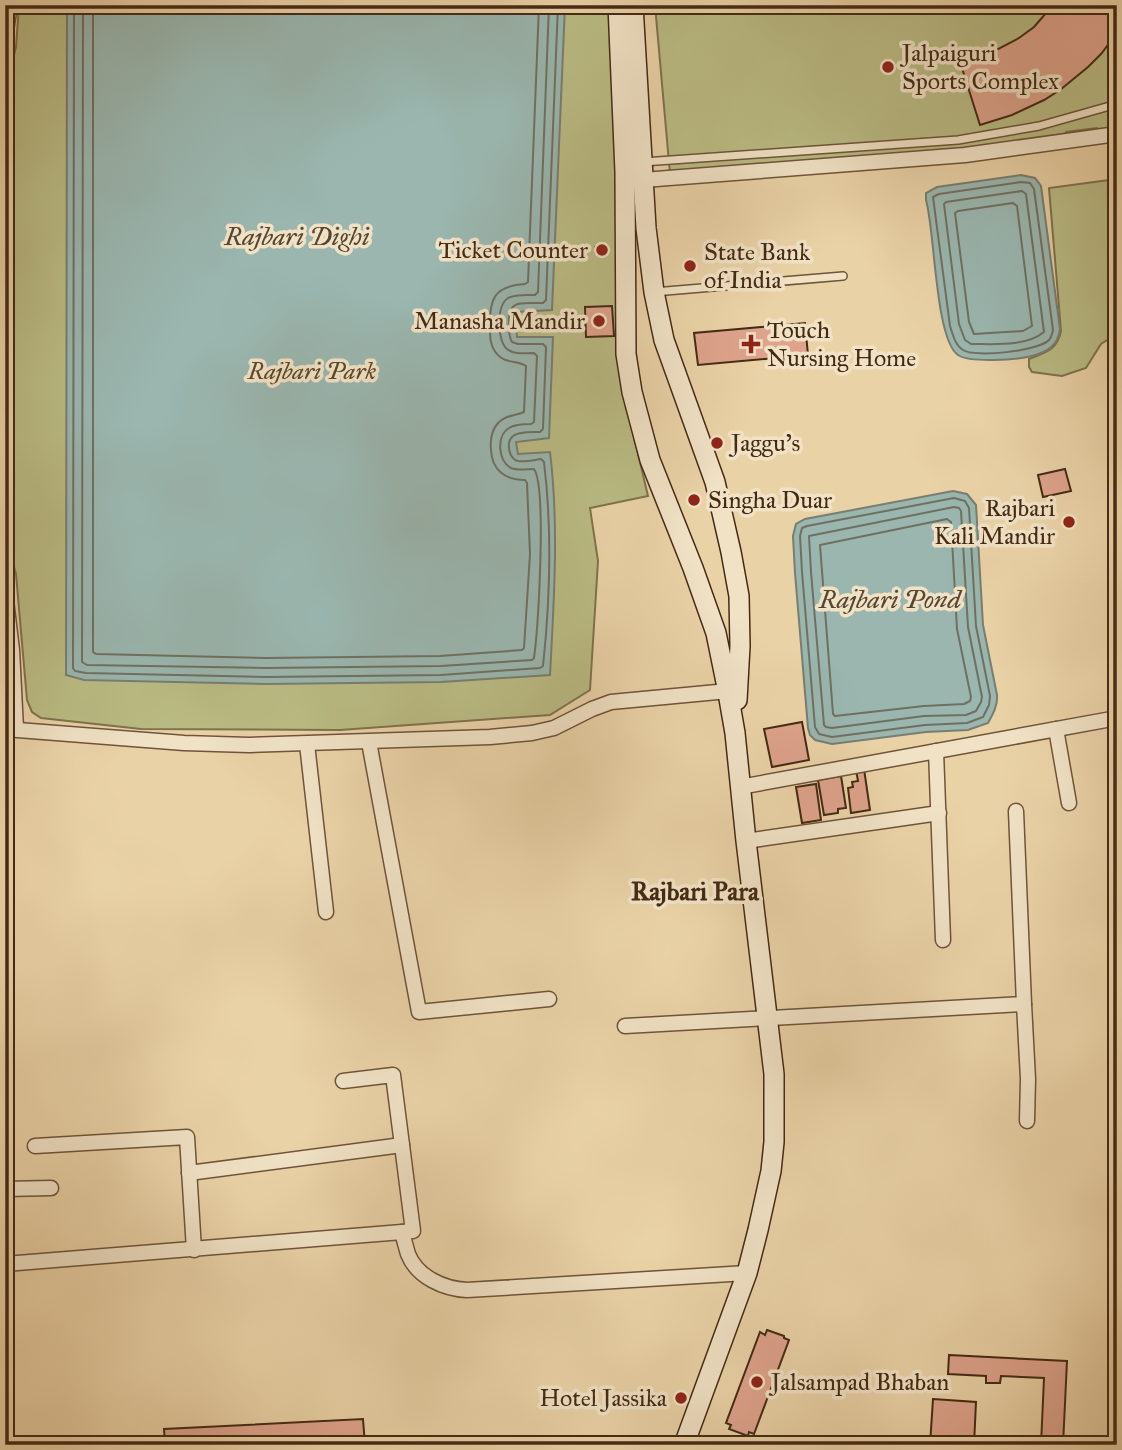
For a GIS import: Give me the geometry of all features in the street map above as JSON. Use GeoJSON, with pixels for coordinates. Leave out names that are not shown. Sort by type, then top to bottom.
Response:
{"type":"FeatureCollection","features":[{"type":"Feature","properties":{"kind":"street"},"geometry":{"type":"LineString","coordinates":[[5,37],[10,5]]}},
{"type":"Feature","properties":{"kind":"street"},"geometry":{"type":"LineString","coordinates":[[618,5],[625,172],[623,259],[626,354],[650,460],[716,632],[735,733],[774,1074],[774,1142],[771,1171],[747,1273],[684,1445]]}},
{"type":"Feature","properties":{"kind":"street"},"geometry":{"type":"LineString","coordinates":[[633,5],[646,228],[654,292],[664,340],[715,482],[738,596],[740,646],[735,733]]}},
{"type":"Feature","properties":{"kind":"street"},"geometry":{"type":"LineString","coordinates":[[643,171],[965,155],[1117,134]]}},
{"type":"Feature","properties":{"kind":"street"},"geometry":{"type":"LineString","coordinates":[[5,592],[12,650],[10,729],[184,743],[307,744],[490,737],[554,728],[611,702],[728,691]]}},
{"type":"Feature","properties":{"kind":"street"},"geometry":{"type":"LineString","coordinates":[[740,787],[1117,718]]}},
{"type":"Feature","properties":{"kind":"street"},"geometry":{"type":"LineString","coordinates":[[1056,729],[1069,803]]}},
{"type":"Feature","properties":{"kind":"street"},"geometry":{"type":"LineString","coordinates":[[369,742],[419,1012],[549,999]]}},
{"type":"Feature","properties":{"kind":"street"},"geometry":{"type":"LineString","coordinates":[[307,744],[326,912]]}},
{"type":"Feature","properties":{"kind":"street"},"geometry":{"type":"LineString","coordinates":[[936,751],[943,940]]}},
{"type":"Feature","properties":{"kind":"street"},"geometry":{"type":"LineString","coordinates":[[1016,811],[1028,1079],[1027,1121]]}},
{"type":"Feature","properties":{"kind":"street"},"geometry":{"type":"LineString","coordinates":[[746,841],[939,813]]}},
{"type":"Feature","properties":{"kind":"street"},"geometry":{"type":"LineString","coordinates":[[625,1026],[1024,1004]]}},
{"type":"Feature","properties":{"kind":"street"},"geometry":{"type":"LineString","coordinates":[[5,1264],[413,1231],[393,1075],[343,1081]]}},
{"type":"Feature","properties":{"kind":"street"},"geometry":{"type":"LineString","coordinates":[[35,1146],[187,1137],[194,1250]]}},
{"type":"Feature","properties":{"kind":"street"},"geometry":{"type":"LineString","coordinates":[[189,1172],[402,1145]]}},
{"type":"Feature","properties":{"kind":"street"},"geometry":{"type":"LineString","coordinates":[[5,1189],[51,1188]]}},
{"type":"Feature","properties":{"kind":"street"},"geometry":{"type":"LineString","coordinates":[[402,1232],[409,1256],[421,1272],[438,1283],[457,1290],[747,1273]]}},
{"type":"Feature","properties":{"kind":"lane"},"geometry":{"type":"LineString","coordinates":[[643,171],[958,140],[1040,126],[1117,104]]}},
{"type":"Feature","properties":{"kind":"lane"},"geometry":{"type":"LineString","coordinates":[[654,292],[842,276]]}},
{"type":"Feature","properties":{"kind":"green space","name":"Rajbari Dighi"},"geometry":{"type":"Polygon","coordinates":[[[19,5],[610,5],[618,124],[619,354],[648,496],[590,508],[598,561],[590,690],[550,715],[340,730],[141,729],[41,718],[32,712],[27,700],[16,574],[5,534],[5,91],[16,47],[19,5]]]}},
{"type":"Feature","properties":{"kind":"green space","name":"Jalpaiguri Sports Complex"},"geometry":{"type":"Polygon","coordinates":[[[655,5],[1117,5],[1117,131],[1102,132],[1097,128],[1066,132],[1064,138],[998,149],[670,174],[655,5]]]}},
{"type":"Feature","properties":{"kind":"green space"},"geometry":{"type":"Polygon","coordinates":[[[1117,179],[1117,334],[1101,344],[1086,368],[1062,376],[1032,372],[1029,359],[1054,346],[1061,331],[1049,188],[1117,179]]]}},
{"type":"Feature","properties":{"kind":"water","name":"Rajbari Dighi"},"geometry":{"type":"Polygon","coordinates":[[[67,5],[565,5],[552,310],[516,312],[517,337],[553,337],[549,438],[516,442],[518,454],[550,452],[555,535],[550,675],[441,682],[266,684],[84,680],[66,675],[67,5]]]}},
{"type":"Feature","properties":{"kind":"water"},"geometry":{"type":"Polygon","coordinates":[[[1021,175],[1035,178],[1041,186],[1059,335],[1051,347],[1032,356],[994,360],[964,358],[950,345],[940,307],[926,193],[937,187],[1021,175]]]}},
{"type":"Feature","properties":{"kind":"water","name":"Rajbari Pond"},"geometry":{"type":"Polygon","coordinates":[[[953,491],[967,494],[976,505],[983,625],[997,695],[996,706],[988,723],[968,730],[926,732],[832,744],[815,740],[808,728],[795,573],[793,536],[796,524],[805,519],[953,491]]]}},
{"type":"Feature","properties":{"kind":"building"},"geometry":{"type":"Polygon","coordinates":[[[1053,5],[1117,5],[1117,33],[1088,67],[1060,90],[1012,115],[980,125],[962,68],[1019,38],[1034,27],[1053,5]]]}},
{"type":"Feature","properties":{"kind":"building","name":"Ticket Counter"},"geometry":{"type":"Polygon","coordinates":[[[595,247],[608,248],[608,253],[595,252],[595,247]]]}},
{"type":"Feature","properties":{"kind":"building","name":"Manasha Mandir"},"geometry":{"type":"Polygon","coordinates":[[[612,306],[614,336],[586,337],[585,307],[612,306]]]}},
{"type":"Feature","properties":{"kind":"building","name":"Touch Nursing Home"},"geometry":{"type":"Polygon","coordinates":[[[805,323],[808,355],[698,365],[694,333],[805,323]]]}},
{"type":"Feature","properties":{"kind":"building"},"geometry":{"type":"Polygon","coordinates":[[[1065,469],[1071,491],[1043,497],[1038,475],[1065,469]]]}},
{"type":"Feature","properties":{"kind":"building"},"geometry":{"type":"Polygon","coordinates":[[[802,722],[809,760],[772,767],[764,729],[802,722]]]}},
{"type":"Feature","properties":{"kind":"building"},"geometry":{"type":"Polygon","coordinates":[[[864,769],[870,810],[851,813],[848,788],[853,787],[852,782],[858,781],[856,770],[864,769]]]}},
{"type":"Feature","properties":{"kind":"building"},"geometry":{"type":"Polygon","coordinates":[[[841,776],[846,808],[838,809],[838,813],[824,815],[818,780],[841,776]]]}},
{"type":"Feature","properties":{"kind":"building"},"geometry":{"type":"Polygon","coordinates":[[[816,784],[821,820],[802,823],[796,787],[816,784]]]}},
{"type":"Feature","properties":{"kind":"building","name":"Jalsampad Bhaban"},"geometry":{"type":"Polygon","coordinates":[[[767,1330],[789,1340],[754,1434],[749,1432],[748,1436],[729,1429],[731,1425],[726,1423],[760,1332],[765,1335],[767,1330]]]}},
{"type":"Feature","properties":{"kind":"building"},"geometry":{"type":"Polygon","coordinates":[[[949,1355],[1067,1361],[1063,1445],[1041,1445],[1044,1378],[1001,1376],[1000,1383],[986,1383],[986,1376],[948,1374],[949,1355]]]}},
{"type":"Feature","properties":{"kind":"building"},"geometry":{"type":"Polygon","coordinates":[[[933,1399],[976,1402],[974,1445],[930,1445],[933,1399]]]}},
{"type":"Feature","properties":{"kind":"building"},"geometry":{"type":"Polygon","coordinates":[[[363,1419],[365,1445],[165,1445],[164,1429],[363,1419]]]}},
{"type":"Feature","properties":{"kind":"place","name":"Jalpaiguri Sports Complex"},"geometry":{"type":"Point","coordinates":[888,67]}},
{"type":"Feature","properties":{"kind":"place","name":"Ticket Counter"},"geometry":{"type":"Point","coordinates":[602,250]}},
{"type":"Feature","properties":{"kind":"place","name":"State Bank of India"},"geometry":{"type":"Point","coordinates":[690,266]}},
{"type":"Feature","properties":{"kind":"place","name":"Manasha Mandir"},"geometry":{"type":"Point","coordinates":[599,321]}},
{"type":"Feature","properties":{"kind":"place","name":"Touch Nursing Home"},"geometry":{"type":"Point","coordinates":[751,344]}},
{"type":"Feature","properties":{"kind":"place","name":"Jaggu's"},"geometry":{"type":"Point","coordinates":[717,443]}},
{"type":"Feature","properties":{"kind":"place","name":"Singha Duar"},"geometry":{"type":"Point","coordinates":[694,500]}},
{"type":"Feature","properties":{"kind":"place","name":"Rajbari Kali Mandir"},"geometry":{"type":"Point","coordinates":[1069,522]}},
{"type":"Feature","properties":{"kind":"place","name":"Jalsampad Bhaban"},"geometry":{"type":"Point","coordinates":[757,1382]}},
{"type":"Feature","properties":{"kind":"place","name":"Hotel Jassika"},"geometry":{"type":"Point","coordinates":[681,1398]}},
{"type":"Feature","properties":{"kind":"district","name":"Rajbari Para"},"geometry":{"type":"Point","coordinates":[695,891]}},
{"type":"Feature","properties":{"kind":"park label","name":"Rajbari Park"},"geometry":{"type":"Point","coordinates":[312,371]}}]}
